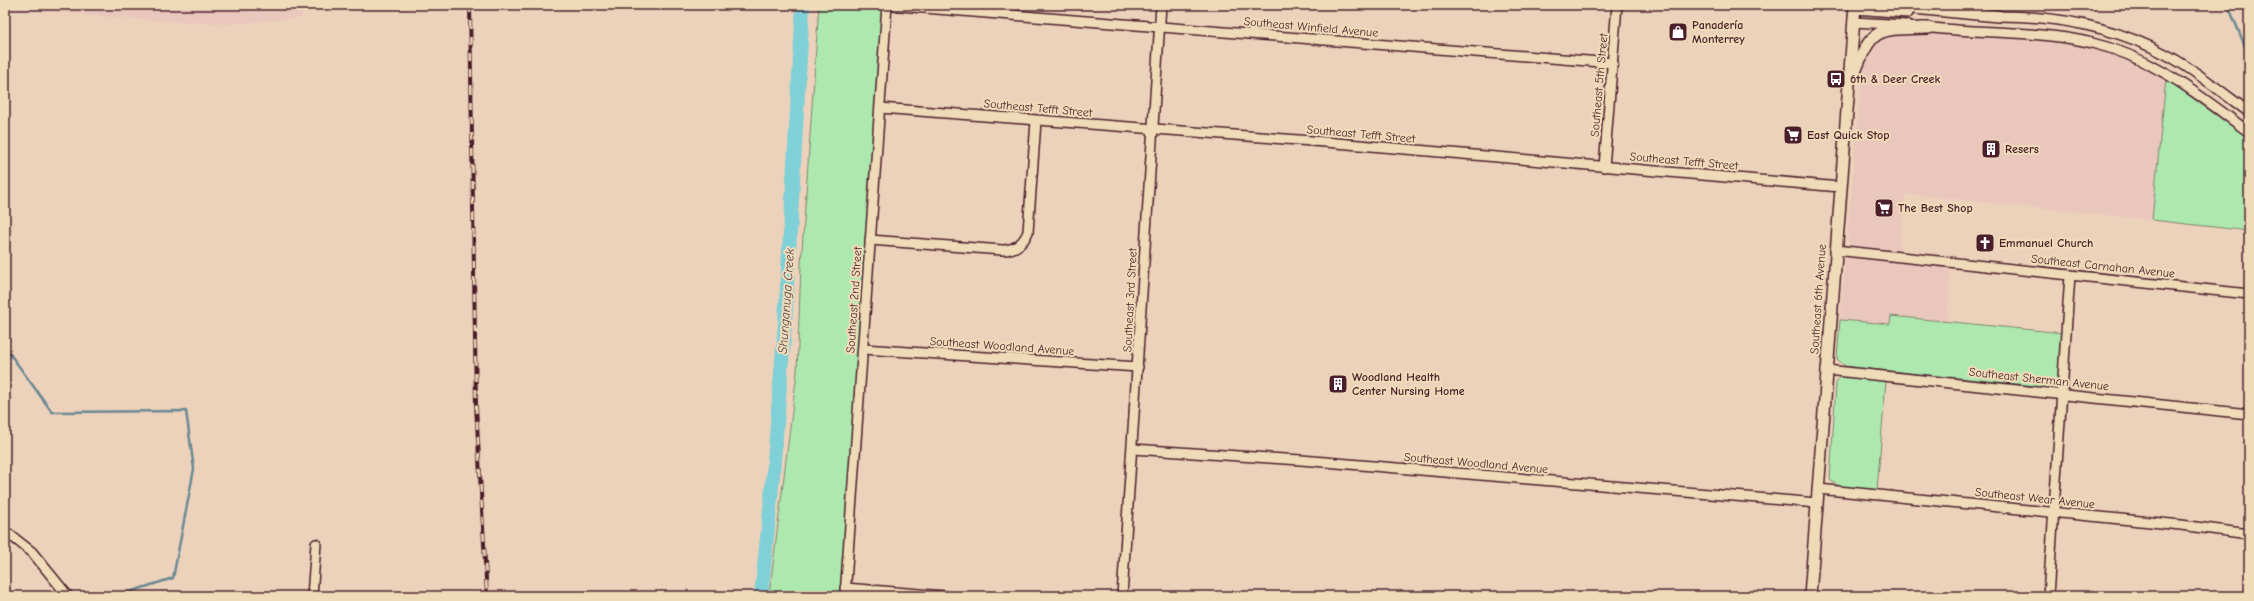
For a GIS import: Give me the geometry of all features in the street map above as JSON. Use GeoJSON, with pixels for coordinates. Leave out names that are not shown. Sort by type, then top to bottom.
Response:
{"type":"FeatureCollection","features":[{"type":"Feature","properties":{"kind":"main road"},"geometry":{"type":"LineString","coordinates":[[1882,5],[1998,16]]}},
{"type":"Feature","properties":{"kind":"main road","name":"Southeast 6th Avenue"},"geometry":{"type":"LineString","coordinates":[[1810,596],[1835,250],[1855,7]]}},
{"type":"Feature","properties":{"kind":"main road"},"geometry":{"type":"LineString","coordinates":[[1849,89],[1864,47],[1874,36],[1888,30],[1929,28]]}},
{"type":"Feature","properties":{"kind":"street","name":"Southeast Winfield Avenue"},"geometry":{"type":"LineString","coordinates":[[887,5],[1613,63]]}},
{"type":"Feature","properties":{"kind":"street","name":"Southeast 2nd Street"},"geometry":{"type":"LineString","coordinates":[[845,592],[887,5]]}},
{"type":"Feature","properties":{"kind":"street","name":"Southeast 3rd Street"},"geometry":{"type":"LineString","coordinates":[[1122,596],[1133,449],[1151,129],[1161,5]]}},
{"type":"Feature","properties":{"kind":"street","name":"Southeast 5th Street"},"geometry":{"type":"LineString","coordinates":[[1604,167],[1617,5]]}},
{"type":"Feature","properties":{"kind":"street"},"geometry":{"type":"LineString","coordinates":[[1855,7],[1971,17],[1998,16],[2084,24],[2133,39],[2175,59],[2249,112]]}},
{"type":"Feature","properties":{"kind":"street"},"geometry":{"type":"LineString","coordinates":[[1854,22],[2051,36],[2078,40],[2112,48],[2147,62],[2179,81],[2249,132]]}},
{"type":"Feature","properties":{"kind":"street","name":"Southeast Tefft Street"},"geometry":{"type":"LineString","coordinates":[[880,108],[1151,129],[1840,187]]}},
{"type":"Feature","properties":{"kind":"street"},"geometry":{"type":"LineString","coordinates":[[870,240],[1002,250],[1011,249],[1018,246],[1028,232],[1036,121]]}},
{"type":"Feature","properties":{"kind":"street","name":"Southeast Carnahan Avenue"},"geometry":{"type":"LineString","coordinates":[[1835,250],[2249,294]]}},
{"type":"Feature","properties":{"kind":"street"},"geometry":{"type":"LineString","coordinates":[[2048,596],[2070,275]]}},
{"type":"Feature","properties":{"kind":"street","name":"Southeast Woodland Avenue"},"geometry":{"type":"LineString","coordinates":[[863,349],[1138,367]]}},
{"type":"Feature","properties":{"kind":"street","name":"Southeast Sherman Avenue"},"geometry":{"type":"LineString","coordinates":[[1826,370],[2249,414]]}},
{"type":"Feature","properties":{"kind":"street","name":"Southeast Woodland Avenue"},"geometry":{"type":"LineString","coordinates":[[1133,449],[1317,462],[1816,503]]}},
{"type":"Feature","properties":{"kind":"street","name":"Southeast Wear Avenue"},"geometry":{"type":"LineString","coordinates":[[1818,489],[2054,512],[2249,534]]}},
{"type":"Feature","properties":{"kind":"street"},"geometry":{"type":"LineString","coordinates":[[5,531],[32,552],[68,596]]}},
{"type":"Feature","properties":{"kind":"street"},"geometry":{"type":"LineString","coordinates":[[312,596],[316,544]]}},
{"type":"Feature","properties":{"kind":"street"},"geometry":{"type":"LineString","coordinates":[[845,592],[945,596]]}},
{"type":"Feature","properties":{"kind":"shaded area"},"geometry":{"type":"Polygon","coordinates":[[[5,5],[302,5],[302,18],[230,24],[159,21],[5,8],[5,5]]]}},
{"type":"Feature","properties":{"kind":"shaded area"},"geometry":{"type":"Polygon","coordinates":[[[1922,32],[2051,42],[2092,48],[2135,62],[2166,79],[2152,220],[1905,194],[1899,254],[1853,247],[1849,244],[1847,235],[1863,63],[1872,43],[1892,33],[1922,32]]]}},
{"type":"Feature","properties":{"kind":"shaded area"},"geometry":{"type":"Polygon","coordinates":[[[1858,256],[1951,266],[1947,322],[1892,316],[1890,324],[1840,320],[1845,263],[1848,258],[1858,256]]]}},
{"type":"Feature","properties":{"kind":"green space"},"geometry":{"type":"Polygon","coordinates":[[[819,5],[883,5],[841,596],[769,596],[797,372],[801,265],[819,5]]]}},
{"type":"Feature","properties":{"kind":"green space"},"geometry":{"type":"Polygon","coordinates":[[[2166,79],[2249,139],[2249,231],[2152,220],[2166,79]]]}},
{"type":"Feature","properties":{"kind":"green space"},"geometry":{"type":"Polygon","coordinates":[[[1891,316],[2063,333],[2059,387],[2057,390],[2054,390],[1845,366],[1837,359],[1840,320],[1890,324],[1891,316]]]}},
{"type":"Feature","properties":{"kind":"green space"},"geometry":{"type":"Polygon","coordinates":[[[1843,376],[1886,380],[1877,490],[1839,486],[1830,480],[1836,383],[1839,378],[1843,376]]]}},
{"type":"Feature","properties":{"kind":"waterway","name":"Shunganuga Creek"},"geometry":{"type":"LineString","coordinates":[[761,596],[771,499],[785,323],[803,5]]}},
{"type":"Feature","properties":{"kind":"waterway"},"geometry":{"type":"LineString","coordinates":[[2228,5],[2249,56]]}},
{"type":"Feature","properties":{"kind":"waterway"},"geometry":{"type":"LineString","coordinates":[[5,347],[52,412],[186,411],[194,469],[173,578],[117,596]]}},
{"type":"Feature","properties":{"kind":"railway"},"geometry":{"type":"LineString","coordinates":[[470,5],[476,406],[487,596]]}},
{"type":"Feature","properties":{"kind":"place","name":"Panadería Monterrey"},"geometry":{"type":"Point","coordinates":[1678,32]}},
{"type":"Feature","properties":{"kind":"place","name":"6th & Deer Creek"},"geometry":{"type":"Point","coordinates":[1836,79]}},
{"type":"Feature","properties":{"kind":"place","name":"East Quick Stop"},"geometry":{"type":"Point","coordinates":[1793,135]}},
{"type":"Feature","properties":{"kind":"place","name":"Resers"},"geometry":{"type":"Point","coordinates":[1991,149]}},
{"type":"Feature","properties":{"kind":"place","name":"The Best Shop"},"geometry":{"type":"Point","coordinates":[1884,208]}},
{"type":"Feature","properties":{"kind":"place","name":"Emmanuel Church"},"geometry":{"type":"Point","coordinates":[1985,243]}},
{"type":"Feature","properties":{"kind":"place","name":"Woodland Health Center Nursing Home"},"geometry":{"type":"Point","coordinates":[1338,384]}}]}
